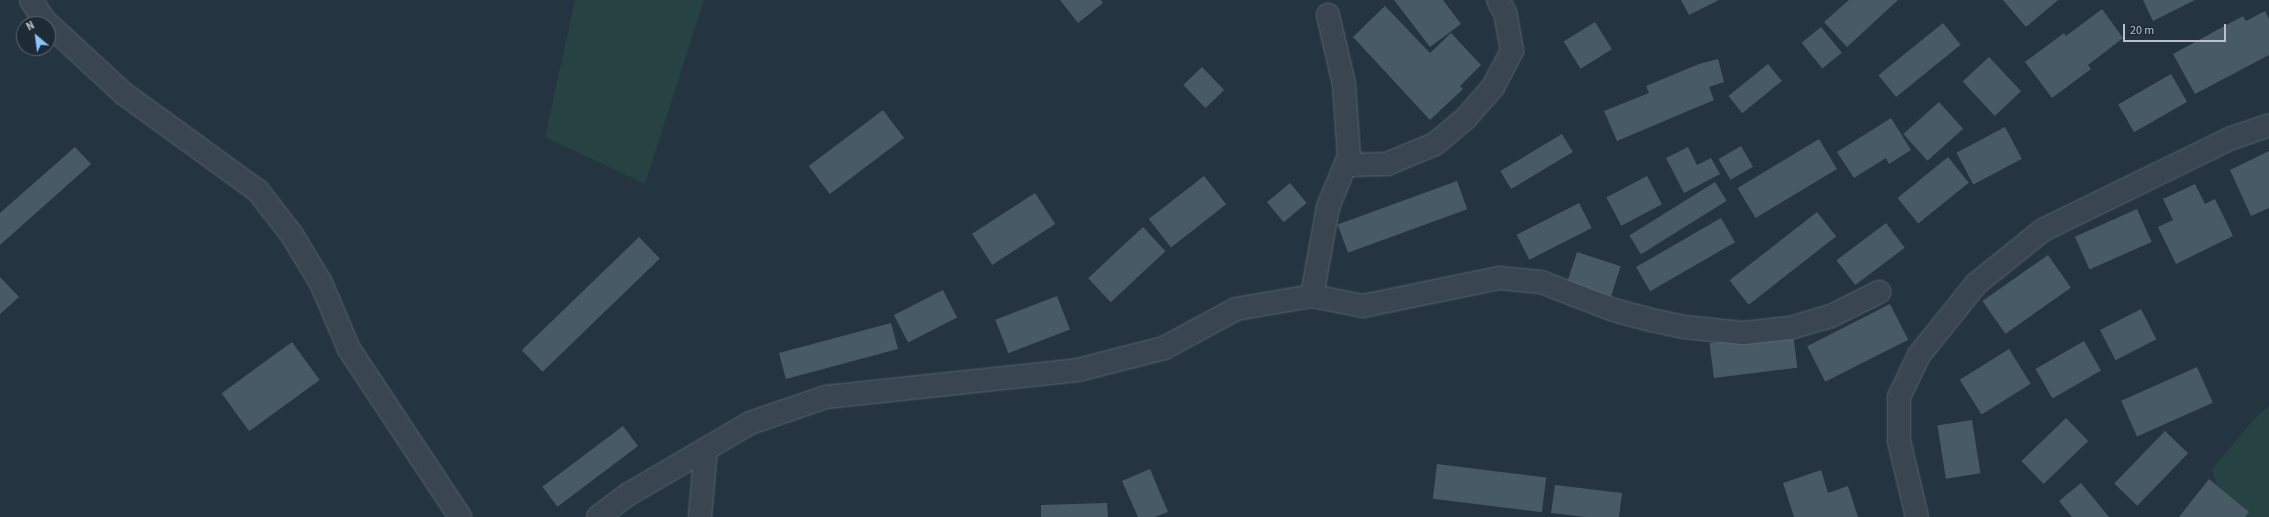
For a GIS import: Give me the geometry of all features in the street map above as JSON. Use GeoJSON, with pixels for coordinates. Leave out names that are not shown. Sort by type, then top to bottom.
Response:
{"type":"FeatureCollection","features":[{"type":"Feature","properties":{"kind":"street"},"geometry":{"type":"LineString","coordinates":[[31,0],[44,20],[123,93],[258,192],[292,235],[321,283],[349,348],[460,517]]}},
{"type":"Feature","properties":{"kind":"street"},"geometry":{"type":"LineString","coordinates":[[1347,165],[1387,164],[1435,144],[1466,118],[1493,87],[1512,51],[1505,12],[1498,0]]}},
{"type":"Feature","properties":{"kind":"street"},"geometry":{"type":"LineString","coordinates":[[1312,296],[1328,207],[1347,165],[1349,156],[1344,84],[1328,15]]}},
{"type":"Feature","properties":{"kind":"street"},"geometry":{"type":"LineString","coordinates":[[1917,517],[1899,441],[1899,397],[1919,356],[1976,284],[2043,230],[2232,138],[2269,125]]}},
{"type":"Feature","properties":{"kind":"street"},"geometry":{"type":"LineString","coordinates":[[598,517],[629,494],[750,423],[826,396],[1078,370],[1164,348],[1236,309],[1312,296],[1363,306],[1499,278],[1541,282],[1614,310],[1651,320],[1684,327],[1743,333],[1790,328],[1830,316],[1879,292]]}},
{"type":"Feature","properties":{"kind":"street"},"geometry":{"type":"LineString","coordinates":[[700,517],[706,449]]}},
{"type":"Feature","properties":{"kind":"green space"},"geometry":{"type":"Polygon","coordinates":[[[575,0],[704,0],[645,184],[545,137],[575,0]]]}},
{"type":"Feature","properties":{"kind":"green space"},"geometry":{"type":"Polygon","coordinates":[[[2269,406],[2269,517],[2226,517],[2212,469],[2255,418],[2269,406]]]}},
{"type":"Feature","properties":{"kind":"building"},"geometry":{"type":"Polygon","coordinates":[[[1060,0],[1101,0],[1103,3],[1078,23],[1060,0]]]}},
{"type":"Feature","properties":{"kind":"building"},"geometry":{"type":"Polygon","coordinates":[[[1394,0],[1443,0],[1461,24],[1430,47],[1394,0]]]}},
{"type":"Feature","properties":{"kind":"building"},"geometry":{"type":"Polygon","coordinates":[[[1681,0],[1719,0],[1689,15],[1681,0]]]}},
{"type":"Feature","properties":{"kind":"building"},"geometry":{"type":"Polygon","coordinates":[[[1849,0],[1898,0],[1847,47],[1824,22],[1849,0]]]}},
{"type":"Feature","properties":{"kind":"building"},"geometry":{"type":"Polygon","coordinates":[[[2003,0],[2058,0],[2026,27],[2003,0]]]}},
{"type":"Feature","properties":{"kind":"building"},"geometry":{"type":"Polygon","coordinates":[[[2143,0],[2195,0],[2153,21],[2143,0]]]}},
{"type":"Feature","properties":{"kind":"building"},"geometry":{"type":"Polygon","coordinates":[[[1385,6],[1430,53],[1451,33],[1481,65],[1460,86],[1463,89],[1430,120],[1353,37],[1385,6]]]}},
{"type":"Feature","properties":{"kind":"building"},"geometry":{"type":"Polygon","coordinates":[[[2102,9],[2123,38],[2088,65],[2091,69],[2052,98],[2025,62],[2064,33],[2066,36],[2102,9]]]}},
{"type":"Feature","properties":{"kind":"building"},"geometry":{"type":"Polygon","coordinates":[[[2265,11],[2269,19],[2269,55],[2195,94],[2173,54],[2243,16],[2246,21],[2265,11]]]}},
{"type":"Feature","properties":{"kind":"building"},"geometry":{"type":"Polygon","coordinates":[[[1595,22],[1612,49],[1581,69],[1564,42],[1595,22]]]}},
{"type":"Feature","properties":{"kind":"building"},"geometry":{"type":"Polygon","coordinates":[[[1943,23],[1961,45],[1896,97],[1878,75],[1943,23]]]}},
{"type":"Feature","properties":{"kind":"building"},"geometry":{"type":"Polygon","coordinates":[[[1821,27],[1842,53],[1822,68],[1802,43],[1821,27]]]}},
{"type":"Feature","properties":{"kind":"building"},"geometry":{"type":"Polygon","coordinates":[[[1989,57],[2021,91],[1995,116],[1963,82],[1989,57]]]}},
{"type":"Feature","properties":{"kind":"building"},"geometry":{"type":"Polygon","coordinates":[[[1718,59],[1724,82],[1709,87],[1714,100],[1617,141],[1604,111],[1649,93],[1646,86],[1699,64],[1718,59]]]}},
{"type":"Feature","properties":{"kind":"building"},"geometry":{"type":"Polygon","coordinates":[[[1768,64],[1782,81],[1742,113],[1728,96],[1768,64]]]}},
{"type":"Feature","properties":{"kind":"building"},"geometry":{"type":"Polygon","coordinates":[[[1202,67],[1224,90],[1206,108],[1183,85],[1202,67]]]}},
{"type":"Feature","properties":{"kind":"building"},"geometry":{"type":"Polygon","coordinates":[[[2171,74],[2187,102],[2134,132],[2118,104],[2171,74]]]}},
{"type":"Feature","properties":{"kind":"building"},"geometry":{"type":"Polygon","coordinates":[[[1939,102],[1963,129],[1927,161],[1903,134],[1939,102]]]}},
{"type":"Feature","properties":{"kind":"building"},"geometry":{"type":"Polygon","coordinates":[[[883,110],[904,138],[830,194],[809,166],[883,110]]]}},
{"type":"Feature","properties":{"kind":"building"},"geometry":{"type":"Polygon","coordinates":[[[1891,118],[1911,150],[1889,164],[1886,158],[1854,178],[1837,152],[1891,118]]]}},
{"type":"Feature","properties":{"kind":"building"},"geometry":{"type":"Polygon","coordinates":[[[2005,127],[2022,159],[1973,185],[1956,153],[2005,127]]]}},
{"type":"Feature","properties":{"kind":"building"},"geometry":{"type":"Polygon","coordinates":[[[1562,134],[1573,152],[1511,189],[1500,171],[1562,134]]]}},
{"type":"Feature","properties":{"kind":"building"},"geometry":{"type":"Polygon","coordinates":[[[1819,139],[1837,169],[1756,218],[1738,188],[1819,139]]]}},
{"type":"Feature","properties":{"kind":"building"},"geometry":{"type":"Polygon","coordinates":[[[1741,146],[1753,167],[1730,180],[1718,159],[1741,146]]]}},
{"type":"Feature","properties":{"kind":"building"},"geometry":{"type":"Polygon","coordinates":[[[75,147],[91,164],[0,245],[0,213],[75,147]]]}},
{"type":"Feature","properties":{"kind":"building"},"geometry":{"type":"Polygon","coordinates":[[[1688,147],[1697,165],[1711,158],[1720,174],[1684,193],[1666,158],[1688,147]]]}},
{"type":"Feature","properties":{"kind":"building"},"geometry":{"type":"Polygon","coordinates":[[[2269,151],[2269,208],[2251,216],[2230,170],[2269,151]]]}},
{"type":"Feature","properties":{"kind":"building"},"geometry":{"type":"Polygon","coordinates":[[[1948,157],[1969,183],[1918,224],[1897,198],[1948,157]]]}},
{"type":"Feature","properties":{"kind":"building"},"geometry":{"type":"Polygon","coordinates":[[[1204,176],[1226,204],[1171,247],[1149,219],[1204,176]]]}},
{"type":"Feature","properties":{"kind":"building"},"geometry":{"type":"Polygon","coordinates":[[[1647,176],[1662,204],[1621,226],[1606,198],[1647,176]]]}},
{"type":"Feature","properties":{"kind":"building"},"geometry":{"type":"Polygon","coordinates":[[[1457,181],[1467,209],[1348,253],[1338,224],[1457,181]]]}},
{"type":"Feature","properties":{"kind":"building"},"geometry":{"type":"Polygon","coordinates":[[[1715,182],[1727,201],[1641,254],[1629,236],[1715,182]]]}},
{"type":"Feature","properties":{"kind":"building"},"geometry":{"type":"Polygon","coordinates":[[[1290,183],[1307,203],[1284,222],[1267,202],[1290,183]]]}},
{"type":"Feature","properties":{"kind":"building"},"geometry":{"type":"Polygon","coordinates":[[[2195,184],[2205,204],[2215,199],[2233,236],[2176,264],[2158,227],[2173,220],[2163,199],[2195,184]]]}},
{"type":"Feature","properties":{"kind":"building"},"geometry":{"type":"Polygon","coordinates":[[[1035,193],[1055,224],[992,265],[972,234],[1035,193]]]}},
{"type":"Feature","properties":{"kind":"building"},"geometry":{"type":"Polygon","coordinates":[[[1579,203],[1592,228],[1529,260],[1517,235],[1579,203]]]}},
{"type":"Feature","properties":{"kind":"building"},"geometry":{"type":"Polygon","coordinates":[[[2137,209],[2152,242],[2090,270],[2075,237],[2137,209]]]}},
{"type":"Feature","properties":{"kind":"building"},"geometry":{"type":"Polygon","coordinates":[[[1817,212],[1836,236],[1749,305],[1730,280],[1817,212]]]}},
{"type":"Feature","properties":{"kind":"building"},"geometry":{"type":"Polygon","coordinates":[[[1721,218],[1735,242],[1650,291],[1636,267],[1721,218]]]}},
{"type":"Feature","properties":{"kind":"building"},"geometry":{"type":"Polygon","coordinates":[[[1886,223],[1905,248],[1855,285],[1836,260],[1886,223]]]}},
{"type":"Feature","properties":{"kind":"building"},"geometry":{"type":"Polygon","coordinates":[[[1143,227],[1166,251],[1111,302],[1088,278],[1143,227]]]}},
{"type":"Feature","properties":{"kind":"building"},"geometry":{"type":"Polygon","coordinates":[[[639,237],[660,259],[543,372],[522,350],[639,237]]]}},
{"type":"Feature","properties":{"kind":"building"},"geometry":{"type":"Polygon","coordinates":[[[1577,252],[1621,266],[1611,297],[1567,282],[1577,252]]]}},
{"type":"Feature","properties":{"kind":"building"},"geometry":{"type":"Polygon","coordinates":[[[2048,255],[2071,288],[2005,334],[1982,301],[2048,255]]]}},
{"type":"Feature","properties":{"kind":"building"},"geometry":{"type":"Polygon","coordinates":[[[0,277],[19,297],[0,314],[0,277]]]}},
{"type":"Feature","properties":{"kind":"building"},"geometry":{"type":"Polygon","coordinates":[[[943,290],[957,318],[908,343],[894,315],[943,290]]]}},
{"type":"Feature","properties":{"kind":"building"},"geometry":{"type":"Polygon","coordinates":[[[1057,296],[1070,330],[1008,353],[995,320],[1057,296]]]}},
{"type":"Feature","properties":{"kind":"building"},"geometry":{"type":"Polygon","coordinates":[[[1890,304],[1908,340],[1825,382],[1807,346],[1890,304]]]}},
{"type":"Feature","properties":{"kind":"building"},"geometry":{"type":"Polygon","coordinates":[[[2141,309],[2156,339],[2115,360],[2100,330],[2141,309]]]}},
{"type":"Feature","properties":{"kind":"building"},"geometry":{"type":"Polygon","coordinates":[[[891,323],[898,349],[786,379],[779,353],[891,323]]]}},
{"type":"Feature","properties":{"kind":"building"},"geometry":{"type":"Polygon","coordinates":[[[1793,333],[1797,368],[1714,378],[1710,343],[1793,333]]]}},
{"type":"Feature","properties":{"kind":"building"},"geometry":{"type":"Polygon","coordinates":[[[2084,341],[2101,370],[2053,398],[2036,369],[2084,341]]]}},
{"type":"Feature","properties":{"kind":"building"},"geometry":{"type":"Polygon","coordinates":[[[292,342],[320,380],[249,431],[222,393],[292,342]]]}},
{"type":"Feature","properties":{"kind":"building"},"geometry":{"type":"Polygon","coordinates":[[[2009,349],[2031,384],[1982,415],[1960,380],[2009,349]]]}},
{"type":"Feature","properties":{"kind":"building"},"geometry":{"type":"Polygon","coordinates":[[[2197,367],[2213,403],[2137,436],[2121,401],[2197,367]]]}},
{"type":"Feature","properties":{"kind":"building"},"geometry":{"type":"Polygon","coordinates":[[[2066,418],[2088,441],[2044,484],[2021,461],[2066,418]]]}},
{"type":"Feature","properties":{"kind":"building"},"geometry":{"type":"Polygon","coordinates":[[[1972,420],[1980,473],[1946,479],[1937,425],[1972,420]]]}},
{"type":"Feature","properties":{"kind":"building"},"geometry":{"type":"Polygon","coordinates":[[[623,426],[638,446],[557,507],[542,487],[623,426]]]}},
{"type":"Feature","properties":{"kind":"building"},"geometry":{"type":"Polygon","coordinates":[[[2165,431],[2188,453],[2137,506],[2114,484],[2165,431]]]}},
{"type":"Feature","properties":{"kind":"building"},"geometry":{"type":"Polygon","coordinates":[[[1437,464],[1546,477],[1542,512],[1433,499],[1437,464]]]}},
{"type":"Feature","properties":{"kind":"building"},"geometry":{"type":"Polygon","coordinates":[[[1150,469],[1168,512],[1155,517],[1138,517],[1122,481],[1150,469]]]}},
{"type":"Feature","properties":{"kind":"building"},"geometry":{"type":"Polygon","coordinates":[[[1821,470],[1828,493],[1848,486],[1858,517],[1794,517],[1783,483],[1821,470]]]}},
{"type":"Feature","properties":{"kind":"building"},"geometry":{"type":"Polygon","coordinates":[[[2209,479],[2249,512],[2245,517],[2179,517],[2209,479]]]}},
{"type":"Feature","properties":{"kind":"building"},"geometry":{"type":"Polygon","coordinates":[[[2081,483],[2109,517],[2072,517],[2059,501],[2081,483]]]}},
{"type":"Feature","properties":{"kind":"building"},"geometry":{"type":"Polygon","coordinates":[[[1555,485],[1622,493],[1619,517],[1585,517],[1551,513],[1555,485]]]}},
{"type":"Feature","properties":{"kind":"building"},"geometry":{"type":"Polygon","coordinates":[[[1107,503],[1108,517],[1041,517],[1041,505],[1107,503]]]}}]}
